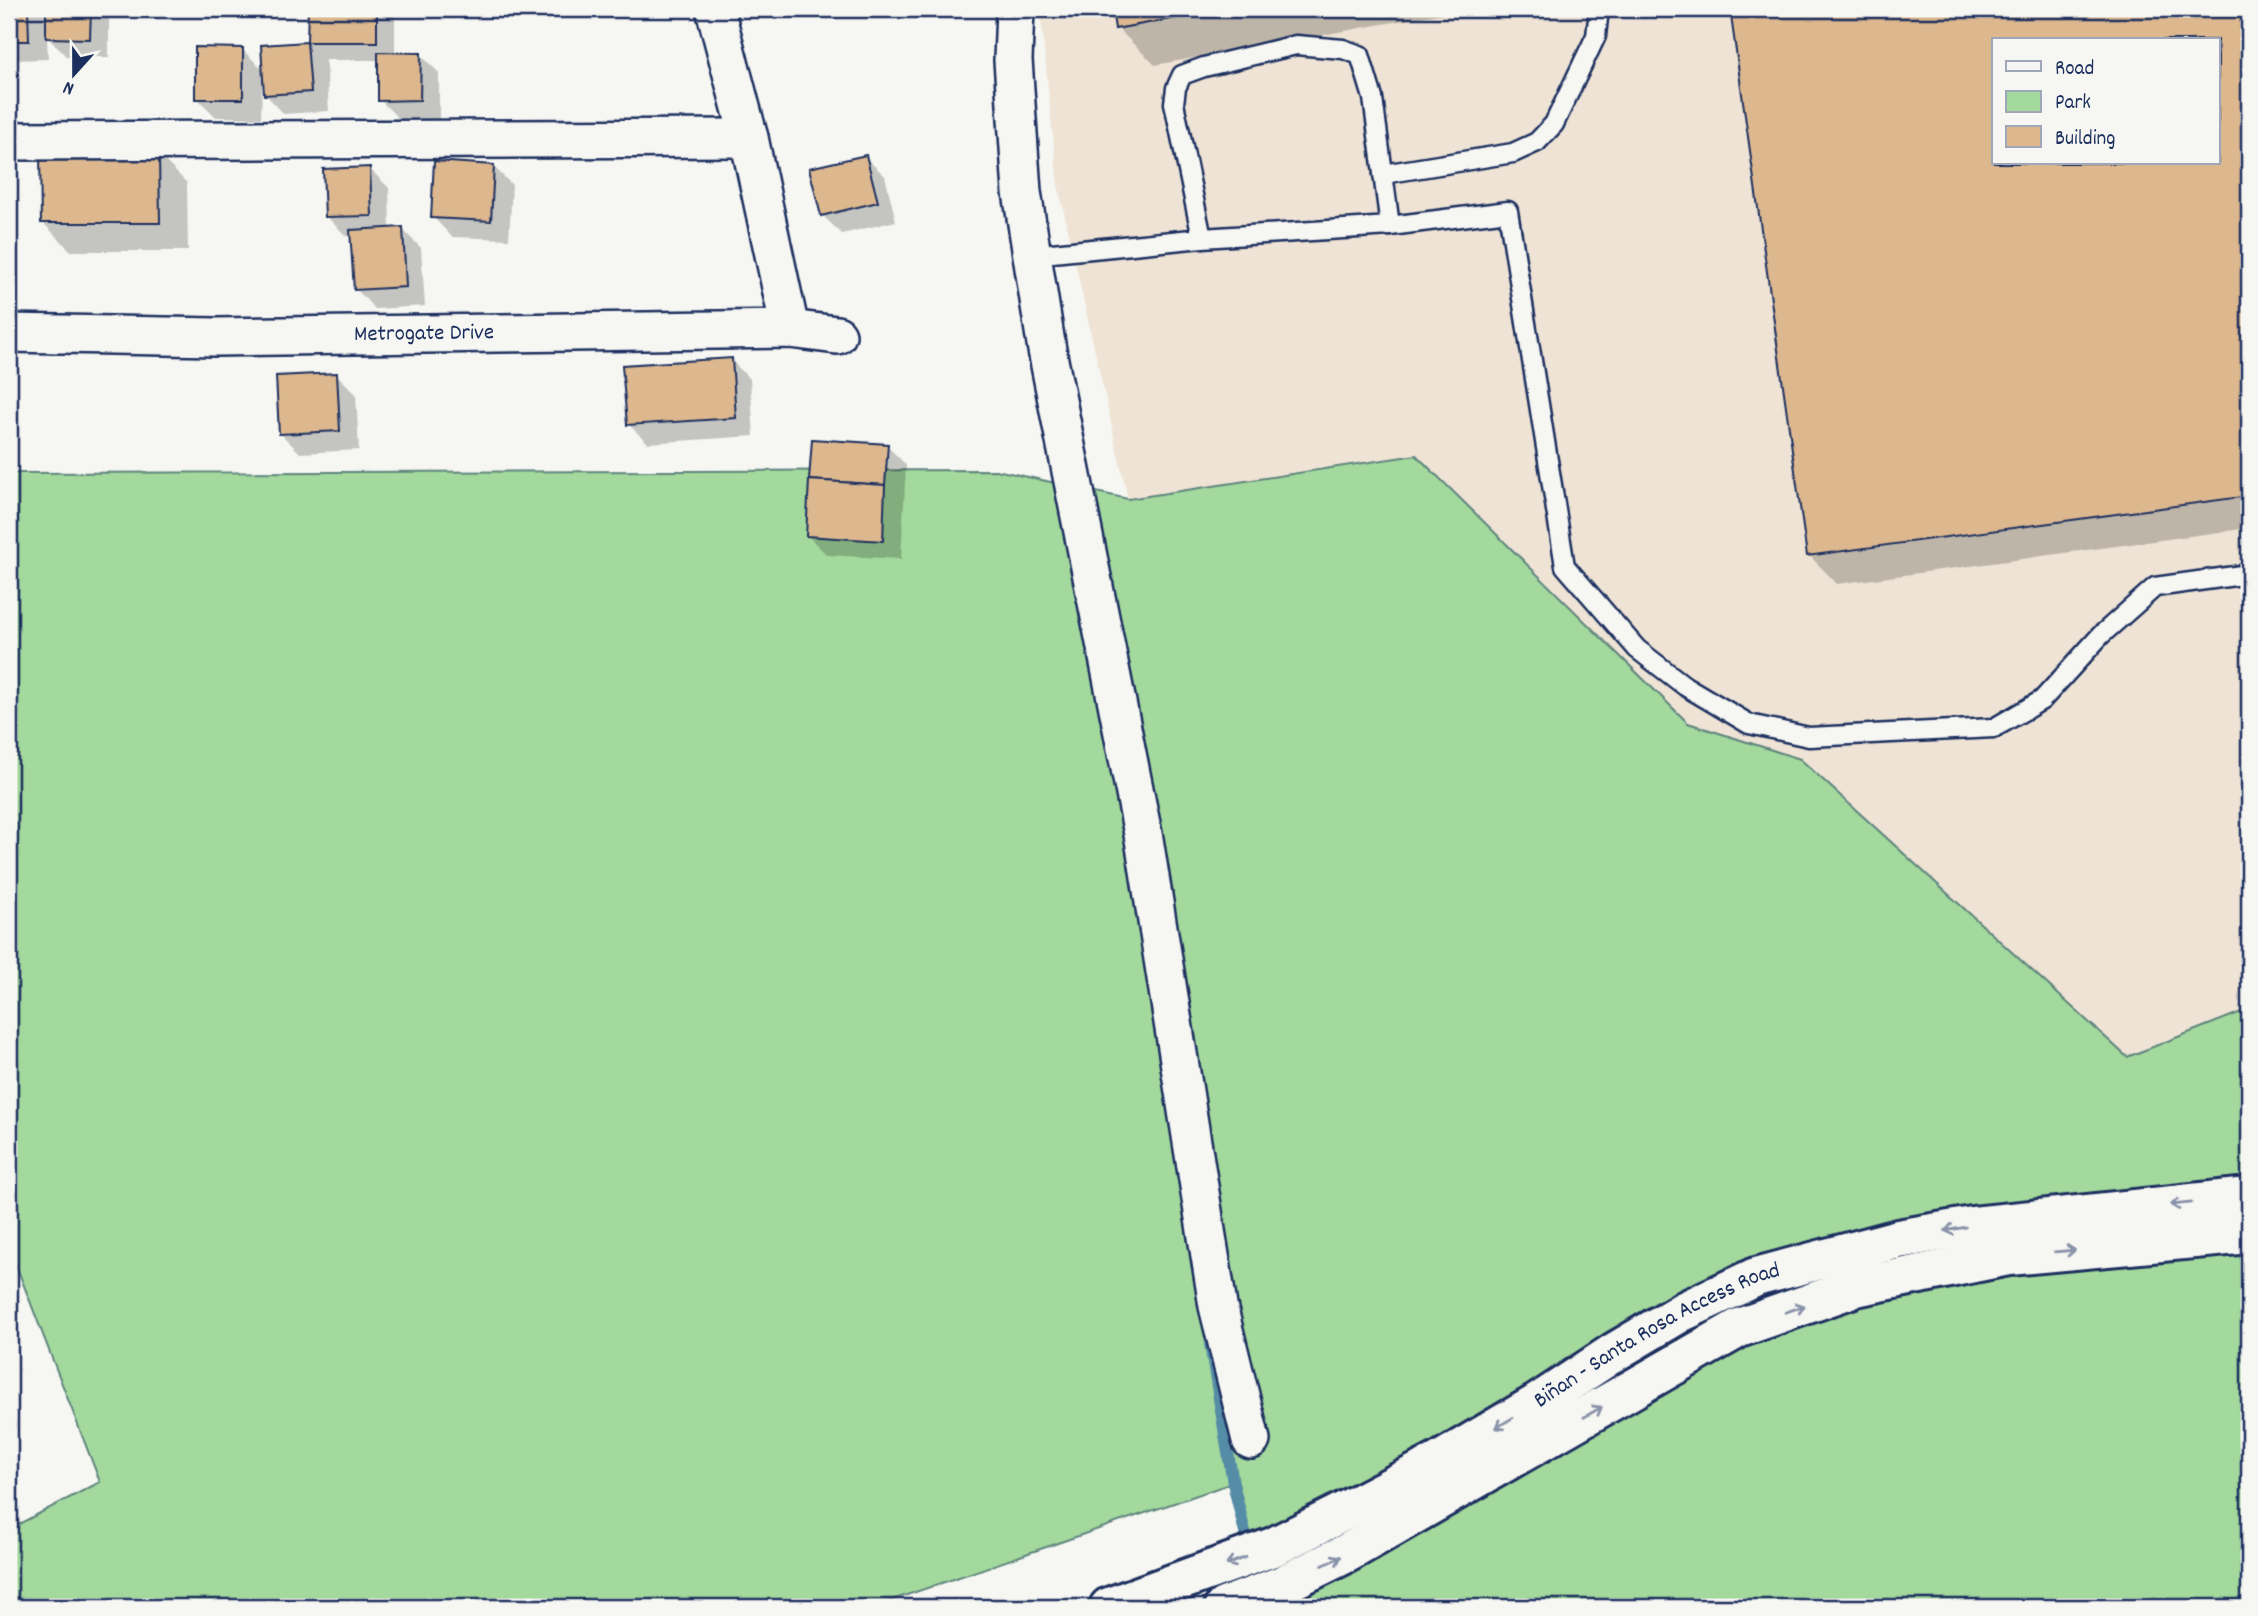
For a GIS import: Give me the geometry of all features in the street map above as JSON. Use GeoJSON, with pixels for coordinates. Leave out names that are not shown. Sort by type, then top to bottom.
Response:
{"type":"FeatureCollection","features":[{"type":"Feature","properties":{"kind":"main road","name":"Biñan - Santa Rosa Access Road"},"geometry":{"type":"LineString","coordinates":[[1224,1607],[1282,1585],[1347,1553],[1740,1328],[1856,1287],[2006,1240],[2249,1197]]}},
{"type":"Feature","properties":{"kind":"main road","name":"Biñan - Santa Rosa Access Road"},"geometry":{"type":"LineString","coordinates":[[1109,1607],[1273,1547],[1440,1461],[1682,1312],[1756,1278],[1898,1239],[1973,1226],[2006,1240],[2249,1234]]}},
{"type":"Feature","properties":{"kind":"main road"},"geometry":{"type":"LineString","coordinates":[[1273,1547],[1282,1585]]}},
{"type":"Feature","properties":{"kind":"street"},"geometry":{"type":"LineString","coordinates":[[715,9],[749,138],[790,329]]}},
{"type":"Feature","properties":{"kind":"street"},"geometry":{"type":"LineString","coordinates":[[1015,9],[1013,60],[1021,179],[1032,255],[1059,418],[1144,839],[1219,1307],[1251,1440]]}},
{"type":"Feature","properties":{"kind":"street"},"geometry":{"type":"LineString","coordinates":[[9,141],[749,138]]}},
{"type":"Feature","properties":{"kind":"street","name":"Metrogate Drive"},"geometry":{"type":"LineString","coordinates":[[9,333],[216,337],[790,329],[837,335]]}},
{"type":"Feature","properties":{"kind":"lane"},"geometry":{"type":"LineString","coordinates":[[1382,174],[1513,153],[1537,142],[1554,124],[1597,36],[1600,9]]}},
{"type":"Feature","properties":{"kind":"lane"},"geometry":{"type":"LineString","coordinates":[[1202,239],[1174,103],[1175,88],[1182,75],[1193,71],[1296,45],[1343,49],[1360,55],[1373,98],[1390,226]]}},
{"type":"Feature","properties":{"kind":"lane"},"geometry":{"type":"LineString","coordinates":[[1032,255],[1202,239],[1390,226],[1508,211],[1565,566],[1637,649],[1685,687],[1748,724],[1809,737],[1994,727],[2042,700],[2101,635],[2155,587],[2249,575]]}},
{"type":"Feature","properties":{"kind":"shaded area"},"geometry":{"type":"Polygon","coordinates":[[[1040,9],[2249,9],[2249,1009],[2127,1058],[1800,760],[1688,723],[1416,455],[1128,499],[1058,185],[1040,9]]]}},
{"type":"Feature","properties":{"kind":"green space"},"geometry":{"type":"Polygon","coordinates":[[[1416,455],[1688,723],[1800,759],[2127,1057],[2249,1009],[2249,1607],[1264,1607],[1232,1483],[872,1607],[9,1607],[9,1529],[100,1482],[9,1247],[9,473],[996,470],[1128,499],[1416,455]]]}},
{"type":"Feature","properties":{"kind":"building"},"geometry":{"type":"Polygon","coordinates":[[[9,9],[28,9],[29,41],[9,41],[9,9]]]}},
{"type":"Feature","properties":{"kind":"building"},"geometry":{"type":"Polygon","coordinates":[[[46,9],[91,9],[90,39],[46,38],[46,9]]]}},
{"type":"Feature","properties":{"kind":"building"},"geometry":{"type":"Polygon","coordinates":[[[308,9],[377,9],[377,42],[307,42],[308,9]]]}},
{"type":"Feature","properties":{"kind":"building"},"geometry":{"type":"Polygon","coordinates":[[[1112,9],[1226,9],[1115,29],[1112,9]]]}},
{"type":"Feature","properties":{"kind":"building"},"geometry":{"type":"Polygon","coordinates":[[[1730,9],[2249,9],[2249,496],[1807,556],[1730,9]]]}},
{"type":"Feature","properties":{"kind":"building"},"geometry":{"type":"Polygon","coordinates":[[[307,42],[311,92],[264,95],[261,45],[307,42]]]}},
{"type":"Feature","properties":{"kind":"building"},"geometry":{"type":"Polygon","coordinates":[[[195,47],[243,48],[243,99],[195,99],[195,47]]]}},
{"type":"Feature","properties":{"kind":"building"},"geometry":{"type":"Polygon","coordinates":[[[378,52],[421,53],[420,100],[378,101],[378,52]]]}},
{"type":"Feature","properties":{"kind":"building"},"geometry":{"type":"Polygon","coordinates":[[[40,153],[159,153],[160,223],[41,223],[40,153]]]}},
{"type":"Feature","properties":{"kind":"building"},"geometry":{"type":"Polygon","coordinates":[[[866,155],[878,202],[821,216],[809,168],[866,155]]]}},
{"type":"Feature","properties":{"kind":"building"},"geometry":{"type":"Polygon","coordinates":[[[434,161],[494,165],[491,221],[431,218],[434,161]]]}},
{"type":"Feature","properties":{"kind":"building"},"geometry":{"type":"Polygon","coordinates":[[[370,167],[372,216],[325,217],[323,169],[370,167]]]}},
{"type":"Feature","properties":{"kind":"building"},"geometry":{"type":"Polygon","coordinates":[[[403,227],[406,287],[354,290],[350,230],[403,227]]]}},
{"type":"Feature","properties":{"kind":"building"},"geometry":{"type":"Polygon","coordinates":[[[732,358],[736,418],[627,425],[622,365],[732,358]]]}},
{"type":"Feature","properties":{"kind":"building"},"geometry":{"type":"Polygon","coordinates":[[[337,373],[340,431],[279,434],[276,376],[337,373]]]}},
{"type":"Feature","properties":{"kind":"building"},"geometry":{"type":"Polygon","coordinates":[[[812,439],[888,444],[885,485],[809,480],[812,439]]]}},
{"type":"Feature","properties":{"kind":"building"},"geometry":{"type":"Polygon","coordinates":[[[809,480],[885,485],[883,541],[806,536],[809,480]]]}},
{"type":"Feature","properties":{"kind":"waterway"},"geometry":{"type":"LineString","coordinates":[[1210,1344],[1233,1483],[1250,1553]]}}]}
